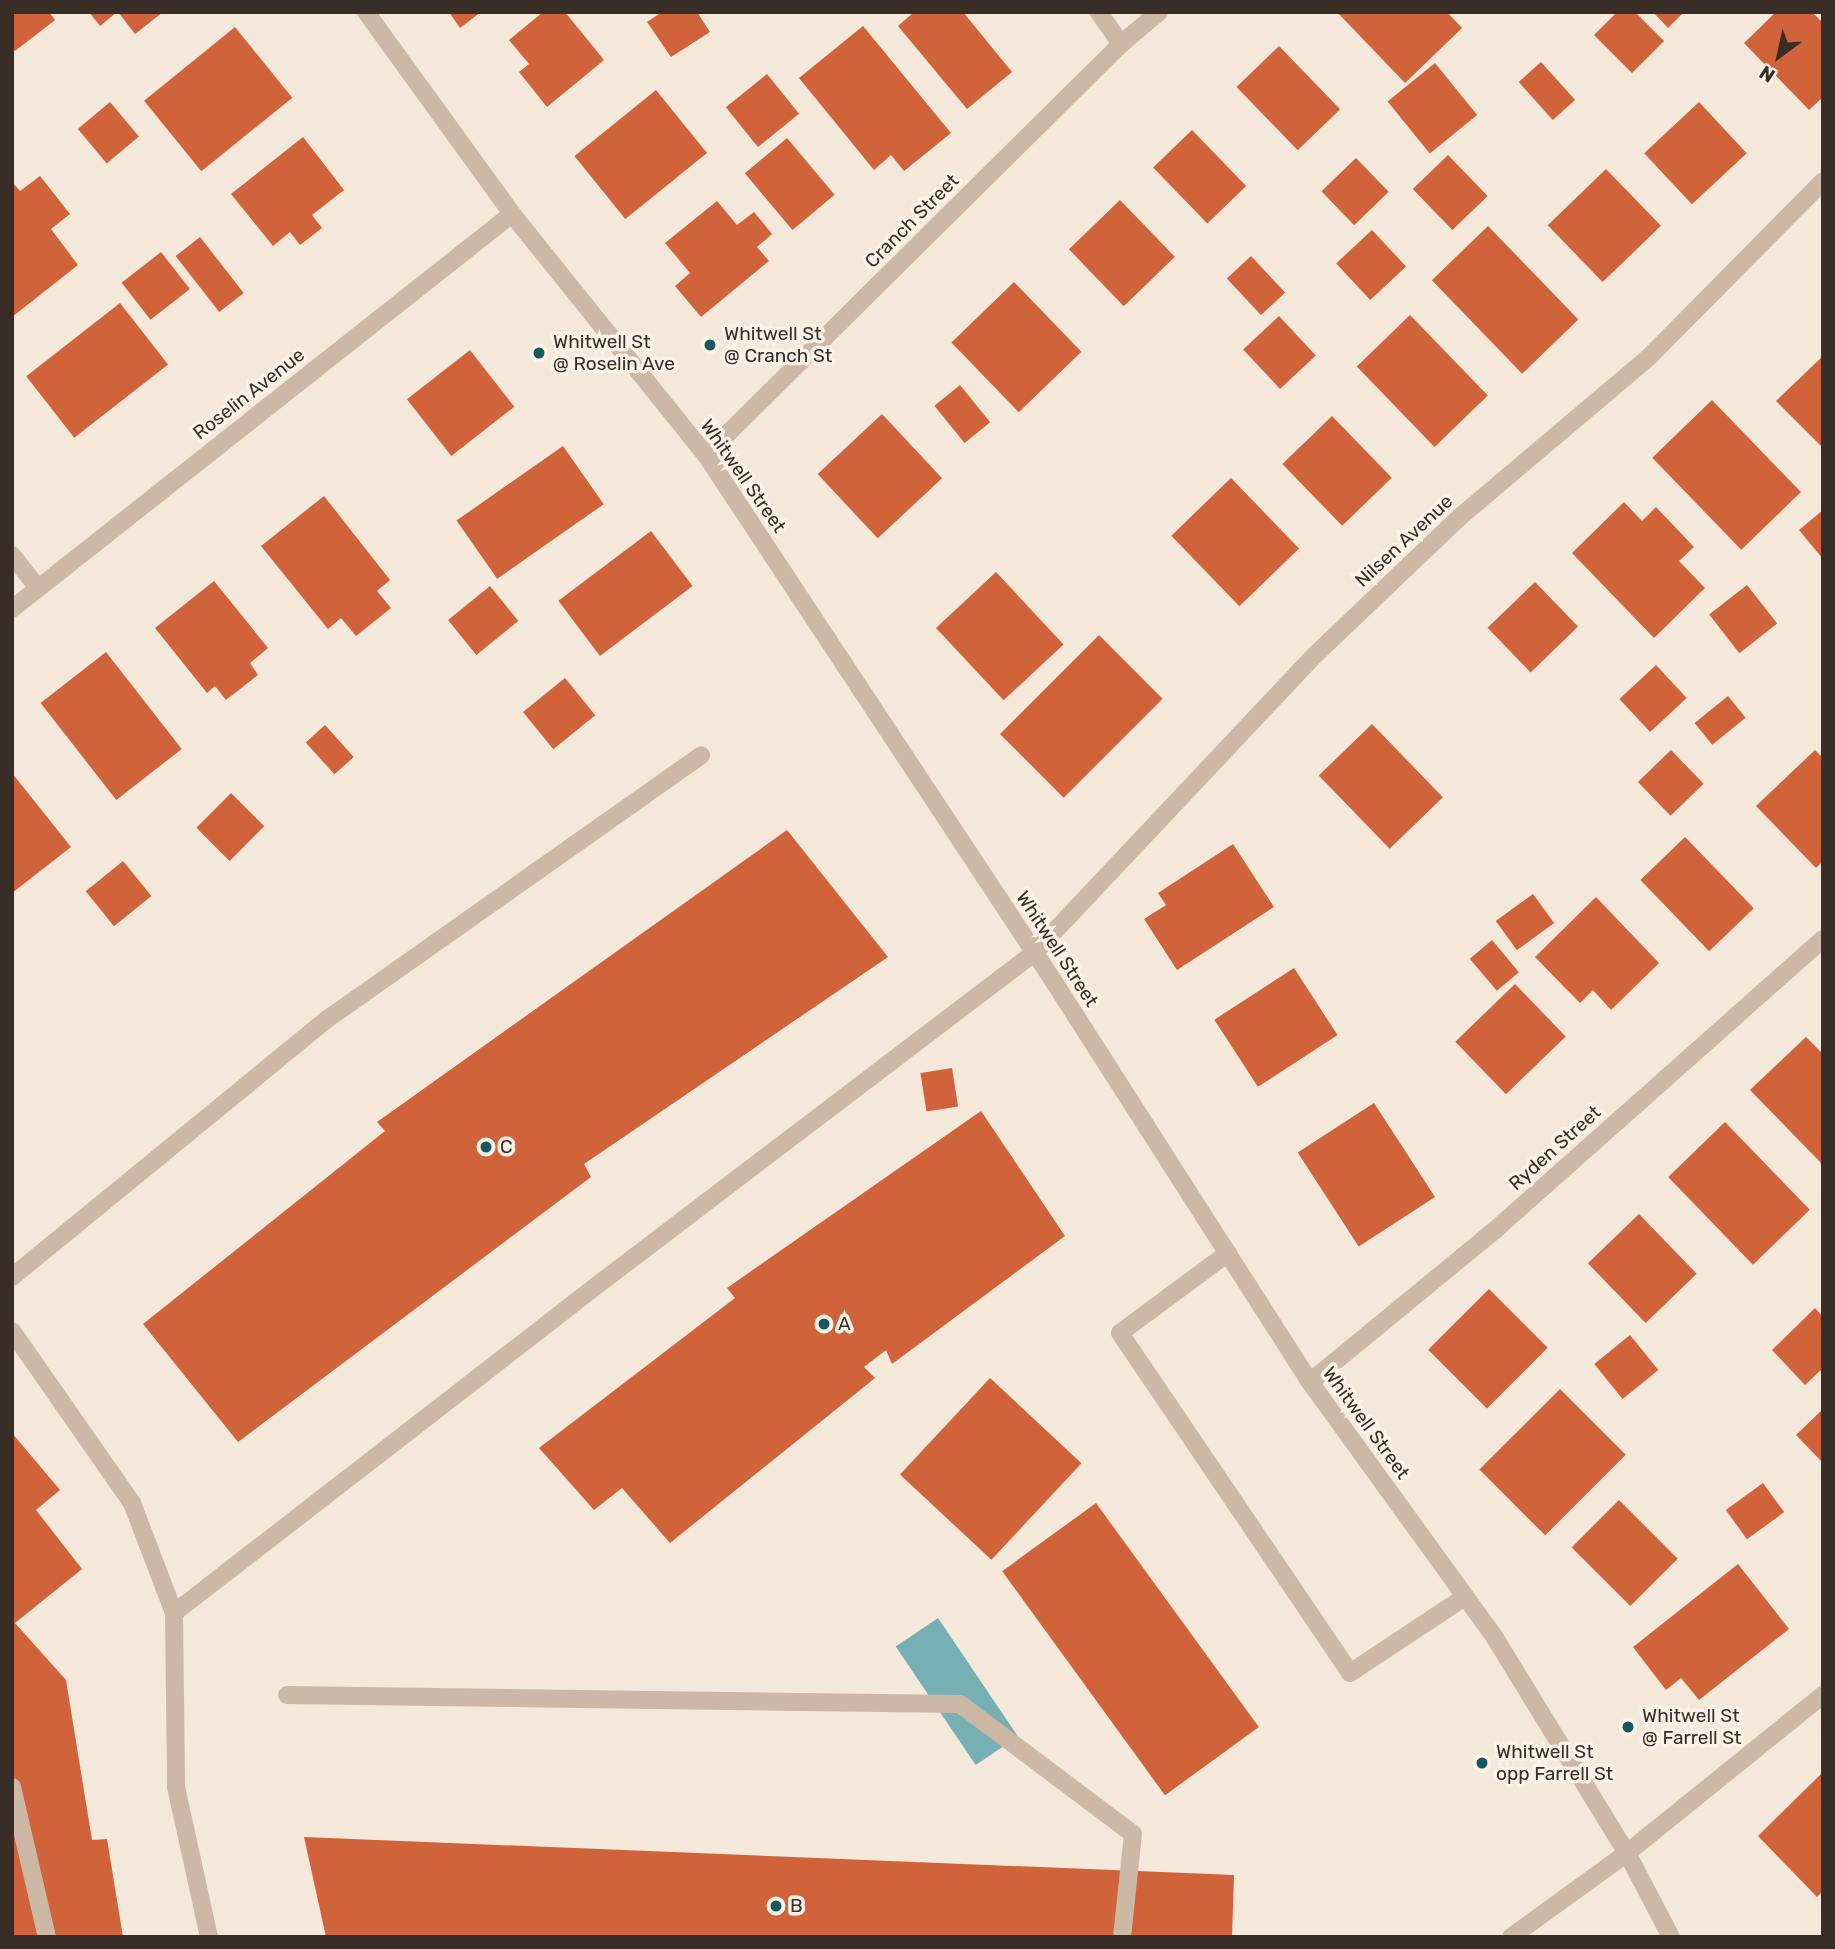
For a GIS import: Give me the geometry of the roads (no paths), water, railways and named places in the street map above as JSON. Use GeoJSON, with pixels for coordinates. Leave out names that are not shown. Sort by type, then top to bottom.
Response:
{"type":"FeatureCollection","features":[{"type":"Feature","properties":{"kind":"street","name":"Whitwell Street"},"geometry":{"type":"LineString","coordinates":[[366,12],[512,214],[706,455],[1034,953],[1310,1382],[1465,1597],[1560,1741],[1627,1853],[1671,1937]]}},
{"type":"Feature","properties":{"kind":"street"},"geometry":{"type":"LineString","coordinates":[[1099,12],[1121,44]]}},
{"type":"Feature","properties":{"kind":"street","name":"Cranch Street"},"geometry":{"type":"LineString","coordinates":[[706,455],[1121,44],[1159,12]]}},
{"type":"Feature","properties":{"kind":"street","name":"Nilsen Avenue"},"geometry":{"type":"LineString","coordinates":[[173,1613],[1034,953],[1317,653],[1461,516],[1650,356],[1823,181]]}},
{"type":"Feature","properties":{"kind":"street","name":"Roselin Avenue"},"geometry":{"type":"LineString","coordinates":[[12,608],[512,214]]}},
{"type":"Feature","properties":{"kind":"street"},"geometry":{"type":"LineString","coordinates":[[12,555],[37,587]]}},
{"type":"Feature","properties":{"kind":"street"},"geometry":{"type":"LineString","coordinates":[[12,1277],[326,1020],[701,755]]}},
{"type":"Feature","properties":{"kind":"street","name":"Ryden Street"},"geometry":{"type":"LineString","coordinates":[[1310,1382],[1495,1230],[1823,939]]}},
{"type":"Feature","properties":{"kind":"street"},"geometry":{"type":"LineString","coordinates":[[1228,1253],[1120,1333],[1350,1673],[1465,1597]]}},
{"type":"Feature","properties":{"kind":"street"},"geometry":{"type":"LineString","coordinates":[[12,1331],[132,1503],[173,1613],[176,1787],[209,1937]]}},
{"type":"Feature","properties":{"kind":"street"},"geometry":{"type":"LineString","coordinates":[[287,1695],[960,1704],[1133,1833],[1122,1937]]}},
{"type":"Feature","properties":{"kind":"street"},"geometry":{"type":"LineString","coordinates":[[1511,1937],[1627,1853],[1823,1695]]}},
{"type":"Feature","properties":{"kind":"street"},"geometry":{"type":"LineString","coordinates":[[12,1787],[47,1937]]}},
{"type":"Feature","properties":{"kind":"water"},"geometry":{"type":"Polygon","coordinates":[[[938,1618],[1018,1737],[976,1765],[896,1647],[938,1618]]]}},
{"type":"Feature","properties":{"kind":"place","name":"Whitwell St @ Cranch St"},"geometry":{"type":"Point","coordinates":[710,345]}},
{"type":"Feature","properties":{"kind":"place","name":"Whitwell St @ Roselin Ave"},"geometry":{"type":"Point","coordinates":[539,353]}},
{"type":"Feature","properties":{"kind":"place","name":"C"},"geometry":{"type":"Point","coordinates":[486,1147]}},
{"type":"Feature","properties":{"kind":"place","name":"A"},"geometry":{"type":"Point","coordinates":[824,1324]}},
{"type":"Feature","properties":{"kind":"place","name":"Whitwell St @ Farrell St"},"geometry":{"type":"Point","coordinates":[1628,1727]}},
{"type":"Feature","properties":{"kind":"place","name":"Whitwell St opp Farrell St"},"geometry":{"type":"Point","coordinates":[1482,1763]}},
{"type":"Feature","properties":{"kind":"place","name":"B"},"geometry":{"type":"Point","coordinates":[776,1906]}}]}
